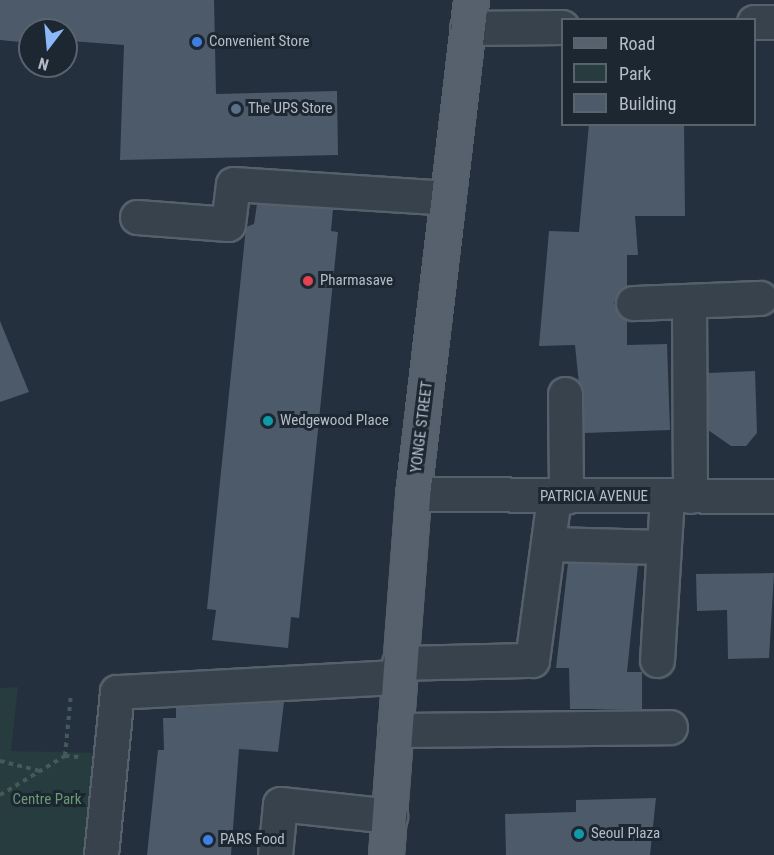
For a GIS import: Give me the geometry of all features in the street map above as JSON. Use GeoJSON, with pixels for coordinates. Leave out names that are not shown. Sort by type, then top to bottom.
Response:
{"type":"FeatureCollection","features":[{"type":"Feature","properties":{"kind":"main road","name":"YONGE STREET"},"geometry":{"type":"LineString","coordinates":[[386,855],[413,494],[469,14]]}},
{"type":"Feature","properties":{"kind":"street"},"geometry":{"type":"LineString","coordinates":[[469,14],[561,27]]}},
{"type":"Feature","properties":{"kind":"street"},"geometry":{"type":"LineString","coordinates":[[756,22],[774,22]]}},
{"type":"Feature","properties":{"kind":"street"},"geometry":{"type":"LineString","coordinates":[[137,217],[228,224],[233,184],[448,198]]}},
{"type":"Feature","properties":{"kind":"street"},"geometry":{"type":"LineString","coordinates":[[633,303],[760,298]]}},
{"type":"Feature","properties":{"kind":"street"},"geometry":{"type":"LineString","coordinates":[[657,660],[663,547],[678,496],[689,301]]}},
{"type":"Feature","properties":{"kind":"street"},"geometry":{"type":"LineString","coordinates":[[100,855],[117,692],[532,660],[548,544],[560,497],[565,394]]}},
{"type":"Feature","properties":{"kind":"street","name":"PATRICIA AVENUE"},"geometry":{"type":"LineString","coordinates":[[413,494],[560,497],[774,495]]}},
{"type":"Feature","properties":{"kind":"street"},"geometry":{"type":"LineString","coordinates":[[548,544],[663,547]]}},
{"type":"Feature","properties":{"kind":"street"},"geometry":{"type":"LineString","coordinates":[[395,730],[670,727]]}},
{"type":"Feature","properties":{"kind":"street"},"geometry":{"type":"LineString","coordinates":[[276,855],[280,804],[390,816]]}},
{"type":"Feature","properties":{"kind":"path"},"geometry":{"type":"LineString","coordinates":[[0,795],[65,756],[71,694]]}},
{"type":"Feature","properties":{"kind":"path"},"geometry":{"type":"LineString","coordinates":[[0,761],[41,771]]}},
{"type":"Feature","properties":{"kind":"green space","name":"Centre Park"},"geometry":{"type":"Polygon","coordinates":[[[18,687],[11,751],[100,753],[88,855],[0,855],[0,688],[18,687]]]}},
{"type":"Feature","properties":{"kind":"building"},"geometry":{"type":"Polygon","coordinates":[[[0,0],[214,0],[216,94],[337,91],[338,155],[120,160],[124,45],[78,42],[78,18],[18,18],[18,42],[0,40],[0,0]]]}},
{"type":"Feature","properties":{"kind":"building"},"geometry":{"type":"Polygon","coordinates":[[[589,126],[684,126],[685,216],[635,216],[638,255],[627,255],[627,286],[614,303],[627,320],[627,345],[667,344],[670,430],[584,433],[575,345],[539,346],[549,231],[579,232],[589,126]]]}},
{"type":"Feature","properties":{"kind":"building","name":"Wedgewood Place"},"geometry":{"type":"Polygon","coordinates":[[[257,204],[333,209],[331,231],[338,232],[299,618],[291,617],[288,648],[212,640],[216,610],[207,609],[246,227],[254,224],[257,204]]]}},
{"type":"Feature","properties":{"kind":"building"},"geometry":{"type":"Polygon","coordinates":[[[0,321],[29,392],[0,402],[0,321]]]}},
{"type":"Feature","properties":{"kind":"building"},"geometry":{"type":"Polygon","coordinates":[[[755,371],[757,433],[746,446],[731,446],[708,430],[708,373],[755,371]]]}},
{"type":"Feature","properties":{"kind":"building"},"geometry":{"type":"Polygon","coordinates":[[[568,563],[638,565],[627,672],[642,672],[642,709],[570,709],[569,668],[556,668],[568,563]]]}},
{"type":"Feature","properties":{"kind":"building"},"geometry":{"type":"Polygon","coordinates":[[[774,573],[769,658],[728,659],[727,610],[697,611],[696,574],[774,573]]]}},
{"type":"Feature","properties":{"kind":"building"},"geometry":{"type":"Polygon","coordinates":[[[284,702],[278,752],[239,749],[231,855],[147,855],[158,750],[164,750],[163,718],[176,718],[176,708],[284,702]]]}},
{"type":"Feature","properties":{"kind":"building","name":"Seoul Plaza"},"geometry":{"type":"Polygon","coordinates":[[[656,798],[650,855],[506,855],[505,814],[576,812],[576,800],[656,798]]]}},
{"type":"Feature","properties":{"kind":"place","name":"Convenient Store"},"geometry":{"type":"Point","coordinates":[197,42]}},
{"type":"Feature","properties":{"kind":"place","name":"The UPS Store"},"geometry":{"type":"Point","coordinates":[236,109]}},
{"type":"Feature","properties":{"kind":"place","name":"Pharmasave"},"geometry":{"type":"Point","coordinates":[308,281]}},
{"type":"Feature","properties":{"kind":"place","name":"Wedgewood Place"},"geometry":{"type":"Point","coordinates":[268,421]}},
{"type":"Feature","properties":{"kind":"place","name":"Seoul Plaza"},"geometry":{"type":"Point","coordinates":[579,834]}},
{"type":"Feature","properties":{"kind":"place","name":"PARS Food"},"geometry":{"type":"Point","coordinates":[208,840]}}]}
